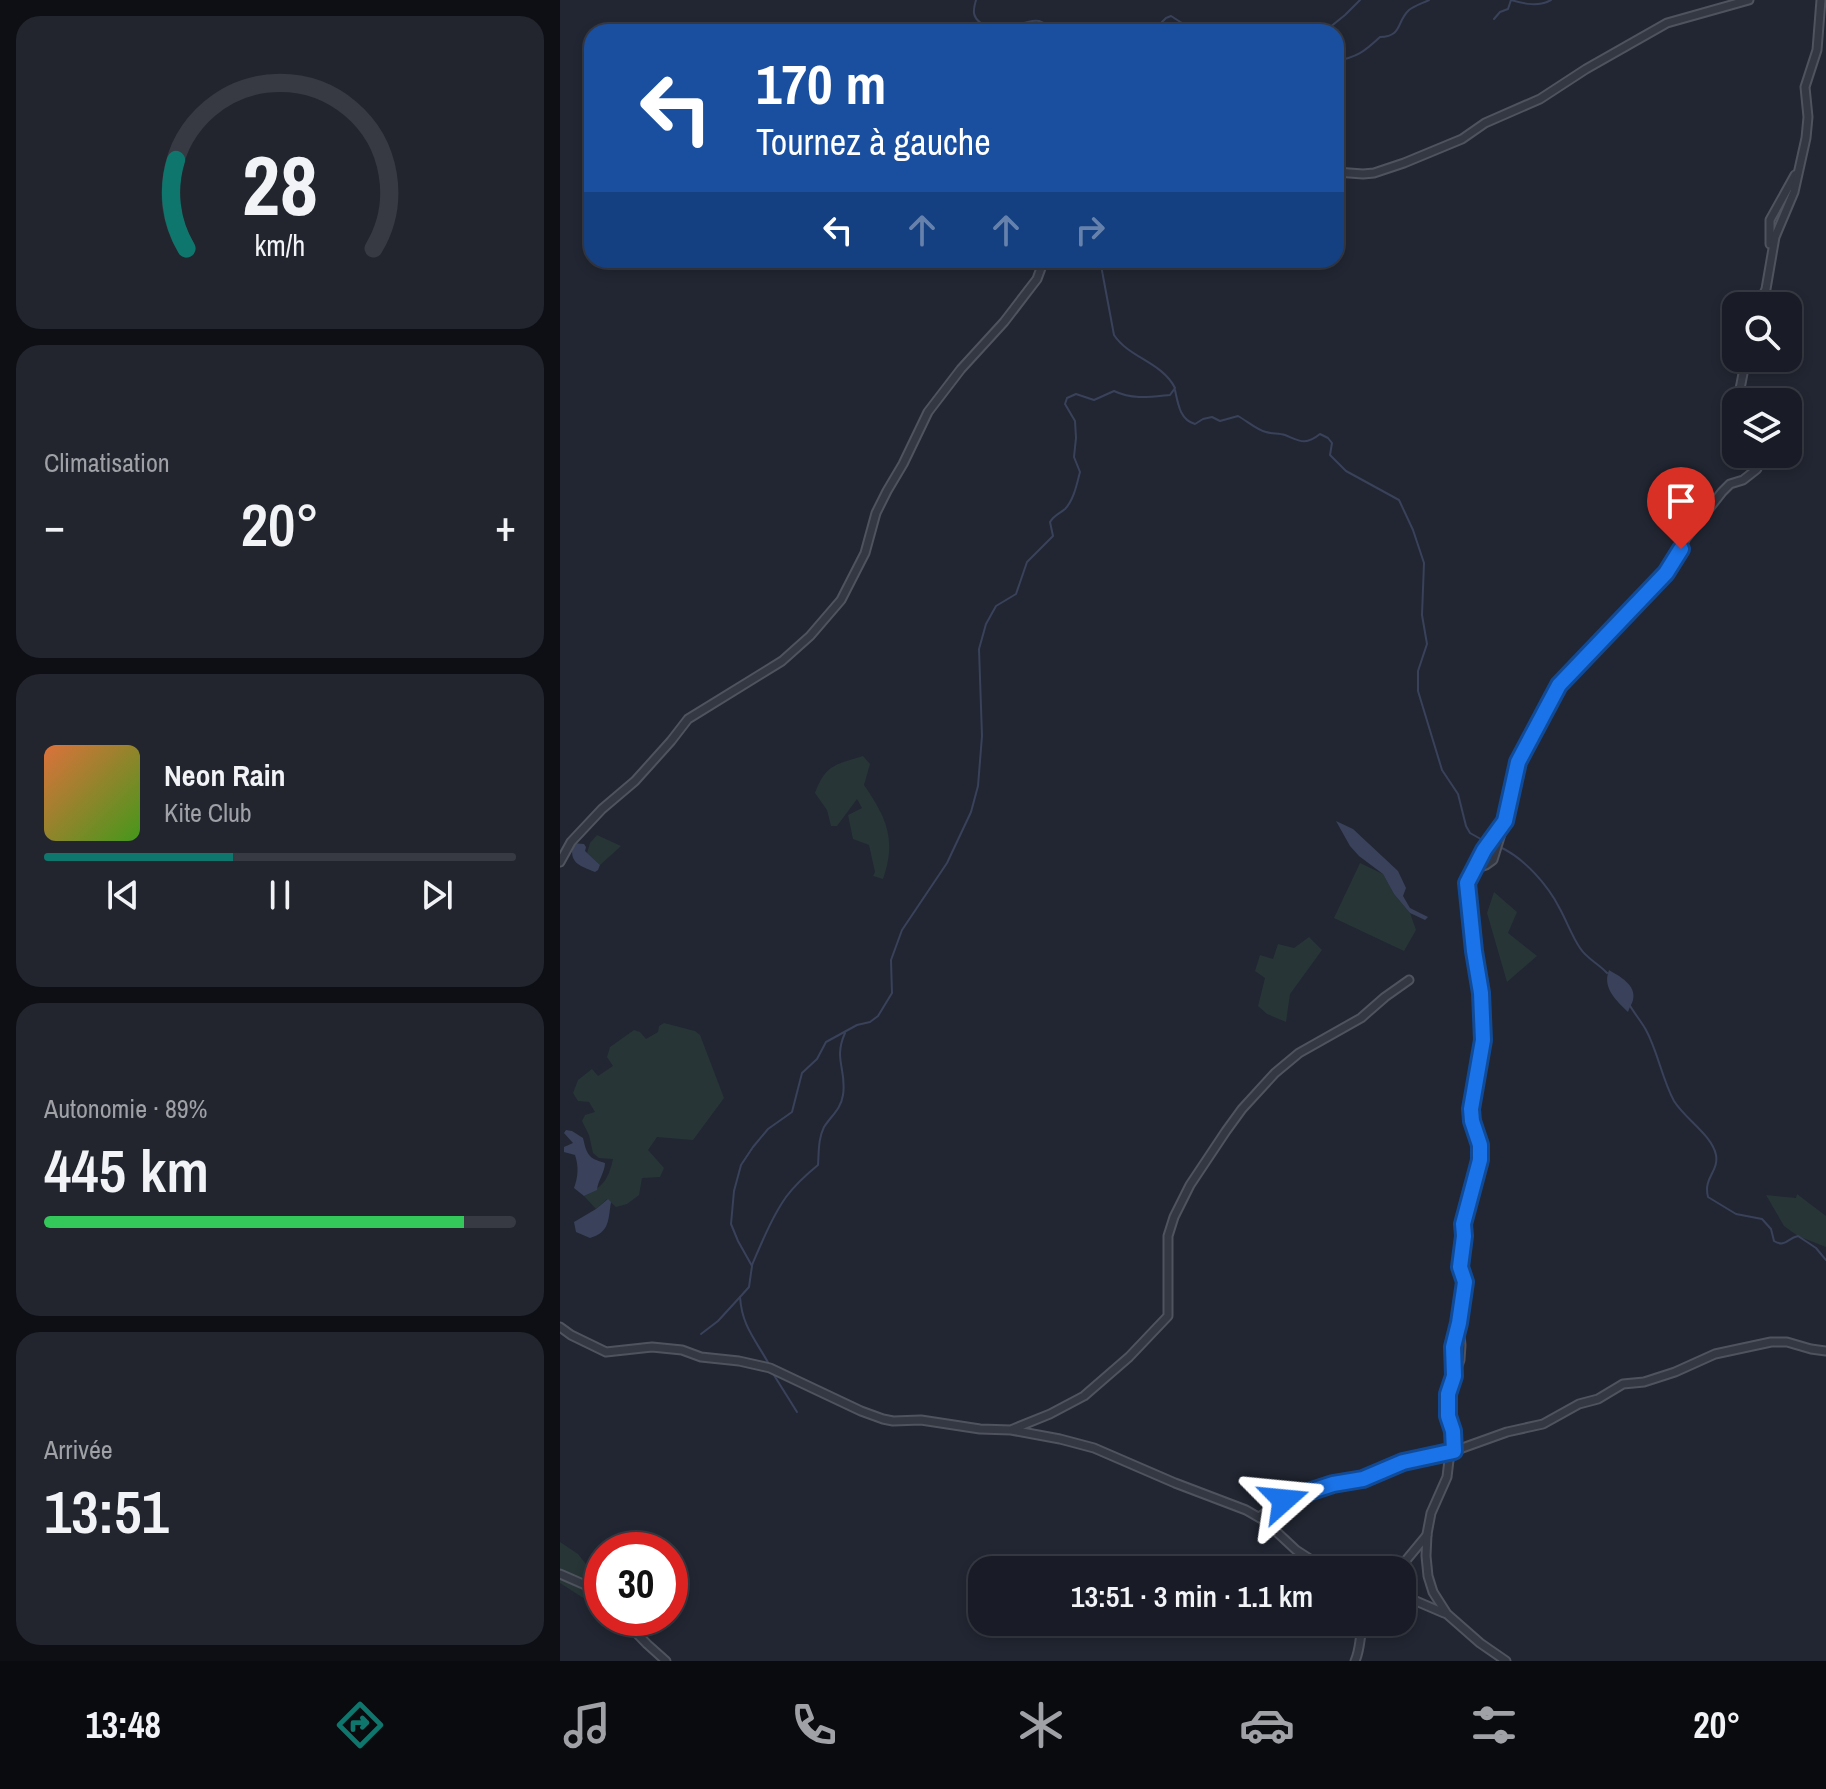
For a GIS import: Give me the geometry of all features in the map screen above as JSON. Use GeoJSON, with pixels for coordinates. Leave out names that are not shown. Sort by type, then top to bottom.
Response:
{"type":"FeatureCollection","features":[{"type":"Feature","properties":{"kind":"street"},"geometry":{"type":"LineString","coordinates":[[1344,173],[1374,173],[1462,139],[1485,123],[1540,99],[1667,23],[1749,0]]}},
{"type":"Feature","properties":{"kind":"street"},"geometry":{"type":"LineString","coordinates":[[1764,292],[1771,252],[1770,220],[1798,170],[1806,138],[1808,117],[1805,87],[1817,50],[1821,0]]}},
{"type":"Feature","properties":{"kind":"street"},"geometry":{"type":"LineString","coordinates":[[560,862],[571,842],[602,809],[635,781],[688,719],[782,661],[810,636],[841,600],[865,553],[876,513],[928,412],[961,369],[1004,322],[1037,279],[1041,268]]}},
{"type":"Feature","properties":{"kind":"street"},"geometry":{"type":"LineString","coordinates":[[1475,870],[1493,860],[1518,762],[1559,685],[1666,573],[1686,538],[1722,492],[1757,468]]}},
{"type":"Feature","properties":{"kind":"street"},"geometry":{"type":"LineString","coordinates":[[1505,821],[1484,850],[1467,884],[1481,993],[1483,1040],[1471,1109],[1480,1145],[1480,1160],[1463,1224],[1460,1267],[1465,1282],[1459,1323],[1460,1360],[1448,1394],[1454,1451],[1449,1460],[1447,1477],[1431,1513],[1426,1556],[1435,1597],[1447,1614],[1506,1661]]}},
{"type":"Feature","properties":{"kind":"street"},"geometry":{"type":"LineString","coordinates":[[1011,1430],[1084,1396],[1129,1357],[1168,1316],[1168,1236],[1190,1185],[1226,1131],[1275,1073],[1299,1053],[1361,1018],[1409,980]]}},
{"type":"Feature","properties":{"kind":"street"},"geometry":{"type":"LineString","coordinates":[[560,1327],[606,1352],[652,1347],[770,1368],[883,1419],[1011,1430],[1094,1448],[1246,1510],[1259,1517],[1305,1556]]}},
{"type":"Feature","properties":{"kind":"street"},"geometry":{"type":"LineString","coordinates":[[1259,1517],[1284,1500],[1333,1484],[1363,1479],[1403,1462],[1454,1451],[1507,1432],[1543,1424],[1623,1384],[1644,1382],[1675,1372],[1715,1354],[1771,1342],[1787,1342],[1826,1351]]}},
{"type":"Feature","properties":{"kind":"street"},"geometry":{"type":"LineString","coordinates":[[1409,1556],[1427,1534]]}},
{"type":"Feature","properties":{"kind":"street"},"geometry":{"type":"LineString","coordinates":[[560,1574],[584,1584]]}},
{"type":"Feature","properties":{"kind":"street"},"geometry":{"type":"LineString","coordinates":[[1416,1601],[1447,1614]]}},
{"type":"Feature","properties":{"kind":"street"},"geometry":{"type":"LineString","coordinates":[[639,1636],[666,1661]]}},
{"type":"Feature","properties":{"kind":"street"},"geometry":{"type":"LineString","coordinates":[[1355,1661],[1362,1636]]}},
{"type":"Feature","properties":{"kind":"shaded area"},"geometry":{"type":"Polygon","coordinates":[[[863,756],[870,764],[864,785],[883,818],[889,840],[883,879],[873,876],[875,872],[869,845],[853,839],[848,815],[862,808],[857,799],[837,826],[831,826],[827,810],[815,793],[823,776],[833,767],[863,756]]]}},
{"type":"Feature","properties":{"kind":"shaded area"},"geometry":{"type":"Polygon","coordinates":[[[597,835],[621,846],[600,865],[587,853],[597,835]]]}},
{"type":"Feature","properties":{"kind":"shaded area"},"geometry":{"type":"Polygon","coordinates":[[[1360,863],[1383,874],[1410,913],[1416,930],[1404,951],[1334,918],[1360,863]]]}},
{"type":"Feature","properties":{"kind":"shaded area"},"geometry":{"type":"Polygon","coordinates":[[[1494,892],[1517,912],[1508,933],[1537,956],[1507,982],[1487,913],[1494,892]]]}},
{"type":"Feature","properties":{"kind":"shaded area"},"geometry":{"type":"Polygon","coordinates":[[[1309,937],[1322,950],[1290,994],[1286,1022],[1267,1014],[1258,1006],[1265,978],[1255,971],[1260,955],[1273,959],[1278,944],[1294,948],[1309,937]]]}},
{"type":"Feature","properties":{"kind":"shaded area"},"geometry":{"type":"Polygon","coordinates":[[[664,1023],[700,1035],[724,1098],[693,1140],[657,1137],[648,1150],[664,1168],[660,1177],[642,1178],[639,1195],[627,1204],[616,1207],[607,1199],[596,1209],[584,1196],[604,1182],[613,1159],[599,1158],[593,1153],[582,1121],[585,1115],[595,1112],[589,1102],[578,1101],[573,1093],[578,1080],[592,1069],[598,1076],[613,1066],[607,1057],[610,1047],[634,1030],[646,1039],[658,1032],[659,1026],[664,1023]]]}},
{"type":"Feature","properties":{"kind":"shaded area"},"geometry":{"type":"Polygon","coordinates":[[[1797,1194],[1826,1216],[1826,1247],[1798,1236],[1784,1226],[1766,1195],[1796,1198],[1797,1194]]]}},
{"type":"Feature","properties":{"kind":"shaded area"},"geometry":{"type":"Polygon","coordinates":[[[560,1542],[584,1562],[584,1598],[560,1583],[560,1542]]]}},
{"type":"Feature","properties":{"kind":"water"},"geometry":{"type":"Polygon","coordinates":[[[1336,821],[1353,829],[1398,871],[1406,888],[1403,896],[1410,908],[1428,917],[1425,920],[1410,913],[1383,874],[1350,846],[1336,821]]]}},
{"type":"Feature","properties":{"kind":"water"},"geometry":{"type":"Polygon","coordinates":[[[573,843],[584,844],[585,851],[600,865],[598,870],[595,872],[576,862],[572,855],[573,843]]]}},
{"type":"Feature","properties":{"kind":"water"},"geometry":{"type":"Polygon","coordinates":[[[1609,970],[1632,990],[1634,995],[1628,1012],[1609,988],[1609,970]]]}},
{"type":"Feature","properties":{"kind":"water"},"geometry":{"type":"Polygon","coordinates":[[[566,1130],[583,1138],[589,1155],[605,1163],[597,1190],[584,1196],[574,1188],[578,1172],[575,1155],[564,1152],[564,1147],[573,1143],[564,1133],[566,1130]]]}},
{"type":"Feature","properties":{"kind":"water"},"geometry":{"type":"Polygon","coordinates":[[[608,1199],[611,1202],[605,1229],[590,1238],[576,1232],[574,1222],[608,1199]]]}},
{"type":"Feature","properties":{"kind":"waterway"},"geometry":{"type":"LineString","coordinates":[[976,0],[975,16],[983,24]]}},
{"type":"Feature","properties":{"kind":"waterway"},"geometry":{"type":"LineString","coordinates":[[1334,24],[1360,0]]}},
{"type":"Feature","properties":{"kind":"waterway"},"geometry":{"type":"LineString","coordinates":[[1344,59],[1365,50],[1380,37],[1392,34],[1409,10],[1429,0]]}},
{"type":"Feature","properties":{"kind":"waterway"},"geometry":{"type":"LineString","coordinates":[[1494,19],[1508,9],[1511,0],[1526,4],[1551,0]]}},
{"type":"Feature","properties":{"kind":"waterway"},"geometry":{"type":"LineString","coordinates":[[1160,24],[1171,16],[1184,24]]}},
{"type":"Feature","properties":{"kind":"waterway"},"geometry":{"type":"LineString","coordinates":[[1022,24],[1032,21],[1046,24]]}},
{"type":"Feature","properties":{"kind":"waterway"},"geometry":{"type":"LineString","coordinates":[[770,1366],[750,1333],[741,1308],[740,1297],[749,1287],[752,1266],[731,1224],[734,1191],[741,1165],[768,1129],[792,1112],[802,1073],[817,1059],[826,1042],[878,1016],[892,993],[891,960],[902,930],[947,863],[971,812],[978,786],[982,736],[979,649],[986,624],[996,606],[1016,594],[1027,562],[1053,536],[1050,522],[1071,501],[1080,472],[1074,457],[1075,421],[1065,404],[1067,398],[1076,394],[1094,400],[1114,391],[1135,397],[1170,395],[1175,388],[1162,372],[1120,343],[1114,335],[1101,268]]}},
{"type":"Feature","properties":{"kind":"waterway"},"geometry":{"type":"LineString","coordinates":[[1175,390],[1183,415],[1195,424],[1212,417],[1220,421],[1238,416],[1263,431],[1299,440],[1310,440],[1320,434],[1332,443],[1330,455],[1346,471],[1399,500],[1424,563],[1422,615],[1427,644],[1418,671],[1418,691],[1442,770],[1458,794],[1466,826],[1470,833],[1486,842]]}},
{"type":"Feature","properties":{"kind":"waterway"},"geometry":{"type":"LineString","coordinates":[[1500,847],[1518,858],[1542,882],[1580,948],[1607,973]]}},
{"type":"Feature","properties":{"kind":"waterway"},"geometry":{"type":"LineString","coordinates":[[1629,1004],[1650,1038],[1674,1101],[1704,1134],[1716,1155],[1708,1184],[1708,1197],[1736,1214],[1762,1219],[1778,1243],[1798,1236],[1816,1248],[1826,1260]]}},
{"type":"Feature","properties":{"kind":"waterway"},"geometry":{"type":"LineString","coordinates":[[752,1265],[786,1197],[818,1165],[822,1132],[842,1100],[840,1050],[845,1033]]}},
{"type":"Feature","properties":{"kind":"waterway"},"geometry":{"type":"LineString","coordinates":[[701,1334],[740,1297]]}},
{"type":"Feature","properties":{"kind":"waterway"},"geometry":{"type":"LineString","coordinates":[[772,1372],[797,1412]]}},
{"type":"Feature","properties":{"kind":"route"},"geometry":{"type":"LineString","coordinates":[[1284,1500],[1333,1484],[1363,1479],[1403,1462],[1454,1451],[1448,1394],[1454,1376],[1453,1347],[1465,1282],[1460,1267],[1464,1213],[1480,1160],[1480,1145],[1471,1109],[1483,1040],[1481,993],[1467,883],[1484,850],[1505,821],[1518,762],[1559,685],[1666,573],[1681,549]]}}]}
